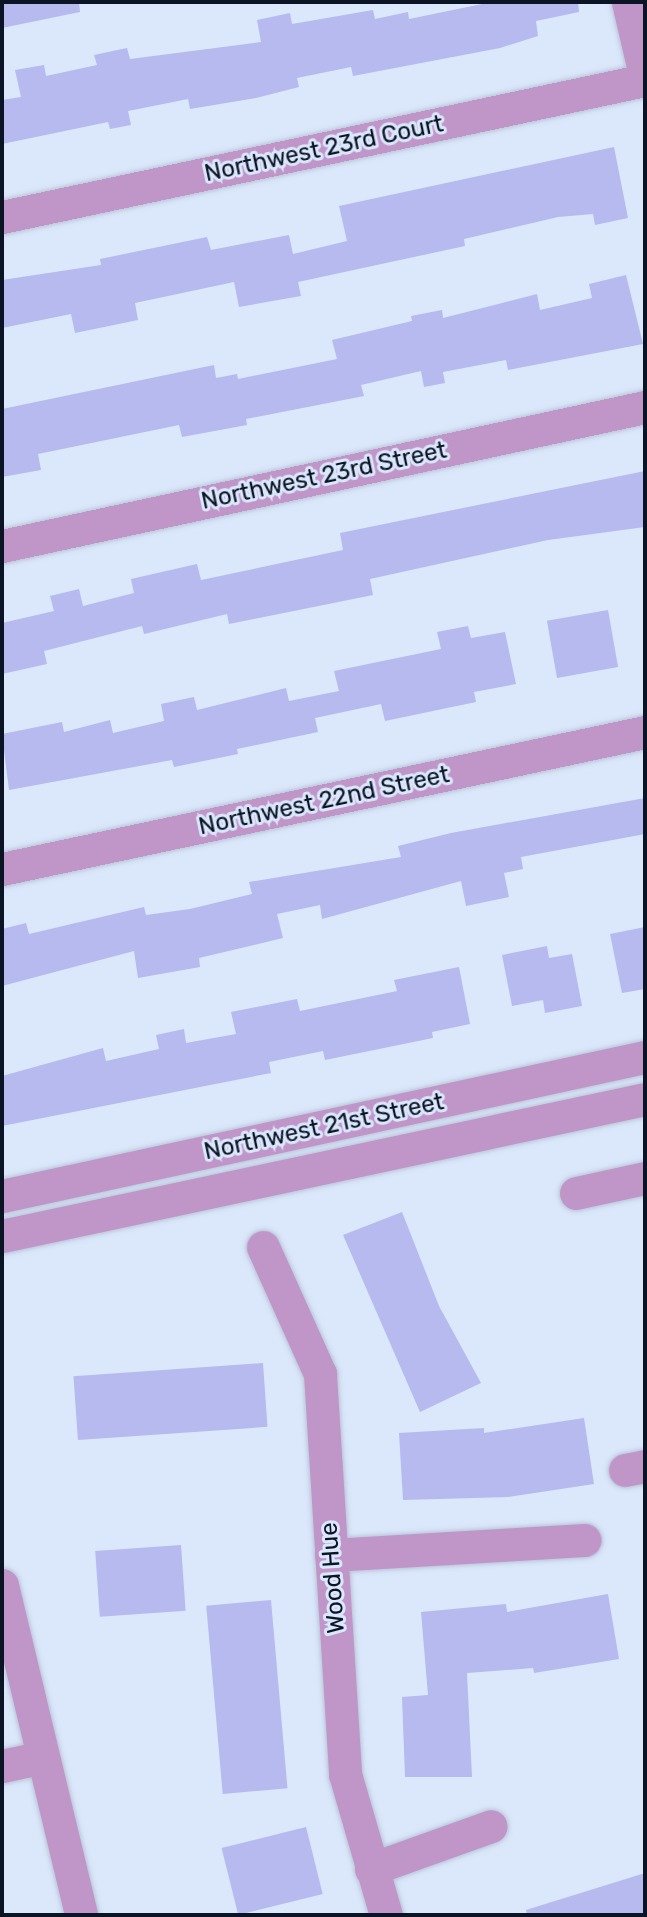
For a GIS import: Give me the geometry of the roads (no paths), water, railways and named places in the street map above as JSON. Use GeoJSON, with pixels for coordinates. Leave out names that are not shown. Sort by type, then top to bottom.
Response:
{"type":"FeatureCollection","features":[{"type":"Feature","properties":{"kind":"street"},"geometry":{"type":"LineString","coordinates":[[628,2],[645,78]]}},
{"type":"Feature","properties":{"kind":"street","name":"Northwest 23rd Court"},"geometry":{"type":"LineString","coordinates":[[2,218],[645,78]]}},
{"type":"Feature","properties":{"kind":"street","name":"Northwest 23rd Street"},"geometry":{"type":"LineString","coordinates":[[2,546],[645,407]]}},
{"type":"Feature","properties":{"kind":"street","name":"Northwest 22nd Street"},"geometry":{"type":"LineString","coordinates":[[2,869],[645,732]]}},
{"type":"Feature","properties":{"kind":"street","name":"Northwest 21st Street"},"geometry":{"type":"LineString","coordinates":[[2,1196],[645,1057]]}},
{"type":"Feature","properties":{"kind":"street","name":"Northwest 21st Street"},"geometry":{"type":"LineString","coordinates":[[2,1236],[645,1100]]}},
{"type":"Feature","properties":{"kind":"street"},"geometry":{"type":"LineString","coordinates":[[576,1193],[645,1178]]}},
{"type":"Feature","properties":{"kind":"street","name":"Wood Hue"},"geometry":{"type":"LineString","coordinates":[[263,1247],[320,1374],[345,1774],[370,1869],[386,1915]]}},
{"type":"Feature","properties":{"kind":"street"},"geometry":{"type":"LineString","coordinates":[[331,1555],[584,1541]]}},
{"type":"Feature","properties":{"kind":"street"},"geometry":{"type":"LineString","coordinates":[[2,1585],[13,1682],[41,1758],[81,1915]]}},
{"type":"Feature","properties":{"kind":"street"},"geometry":{"type":"LineString","coordinates":[[2,1766],[41,1758]]}},
{"type":"Feature","properties":{"kind":"street"},"geometry":{"type":"LineString","coordinates":[[370,1869],[491,1826]]}}]}
